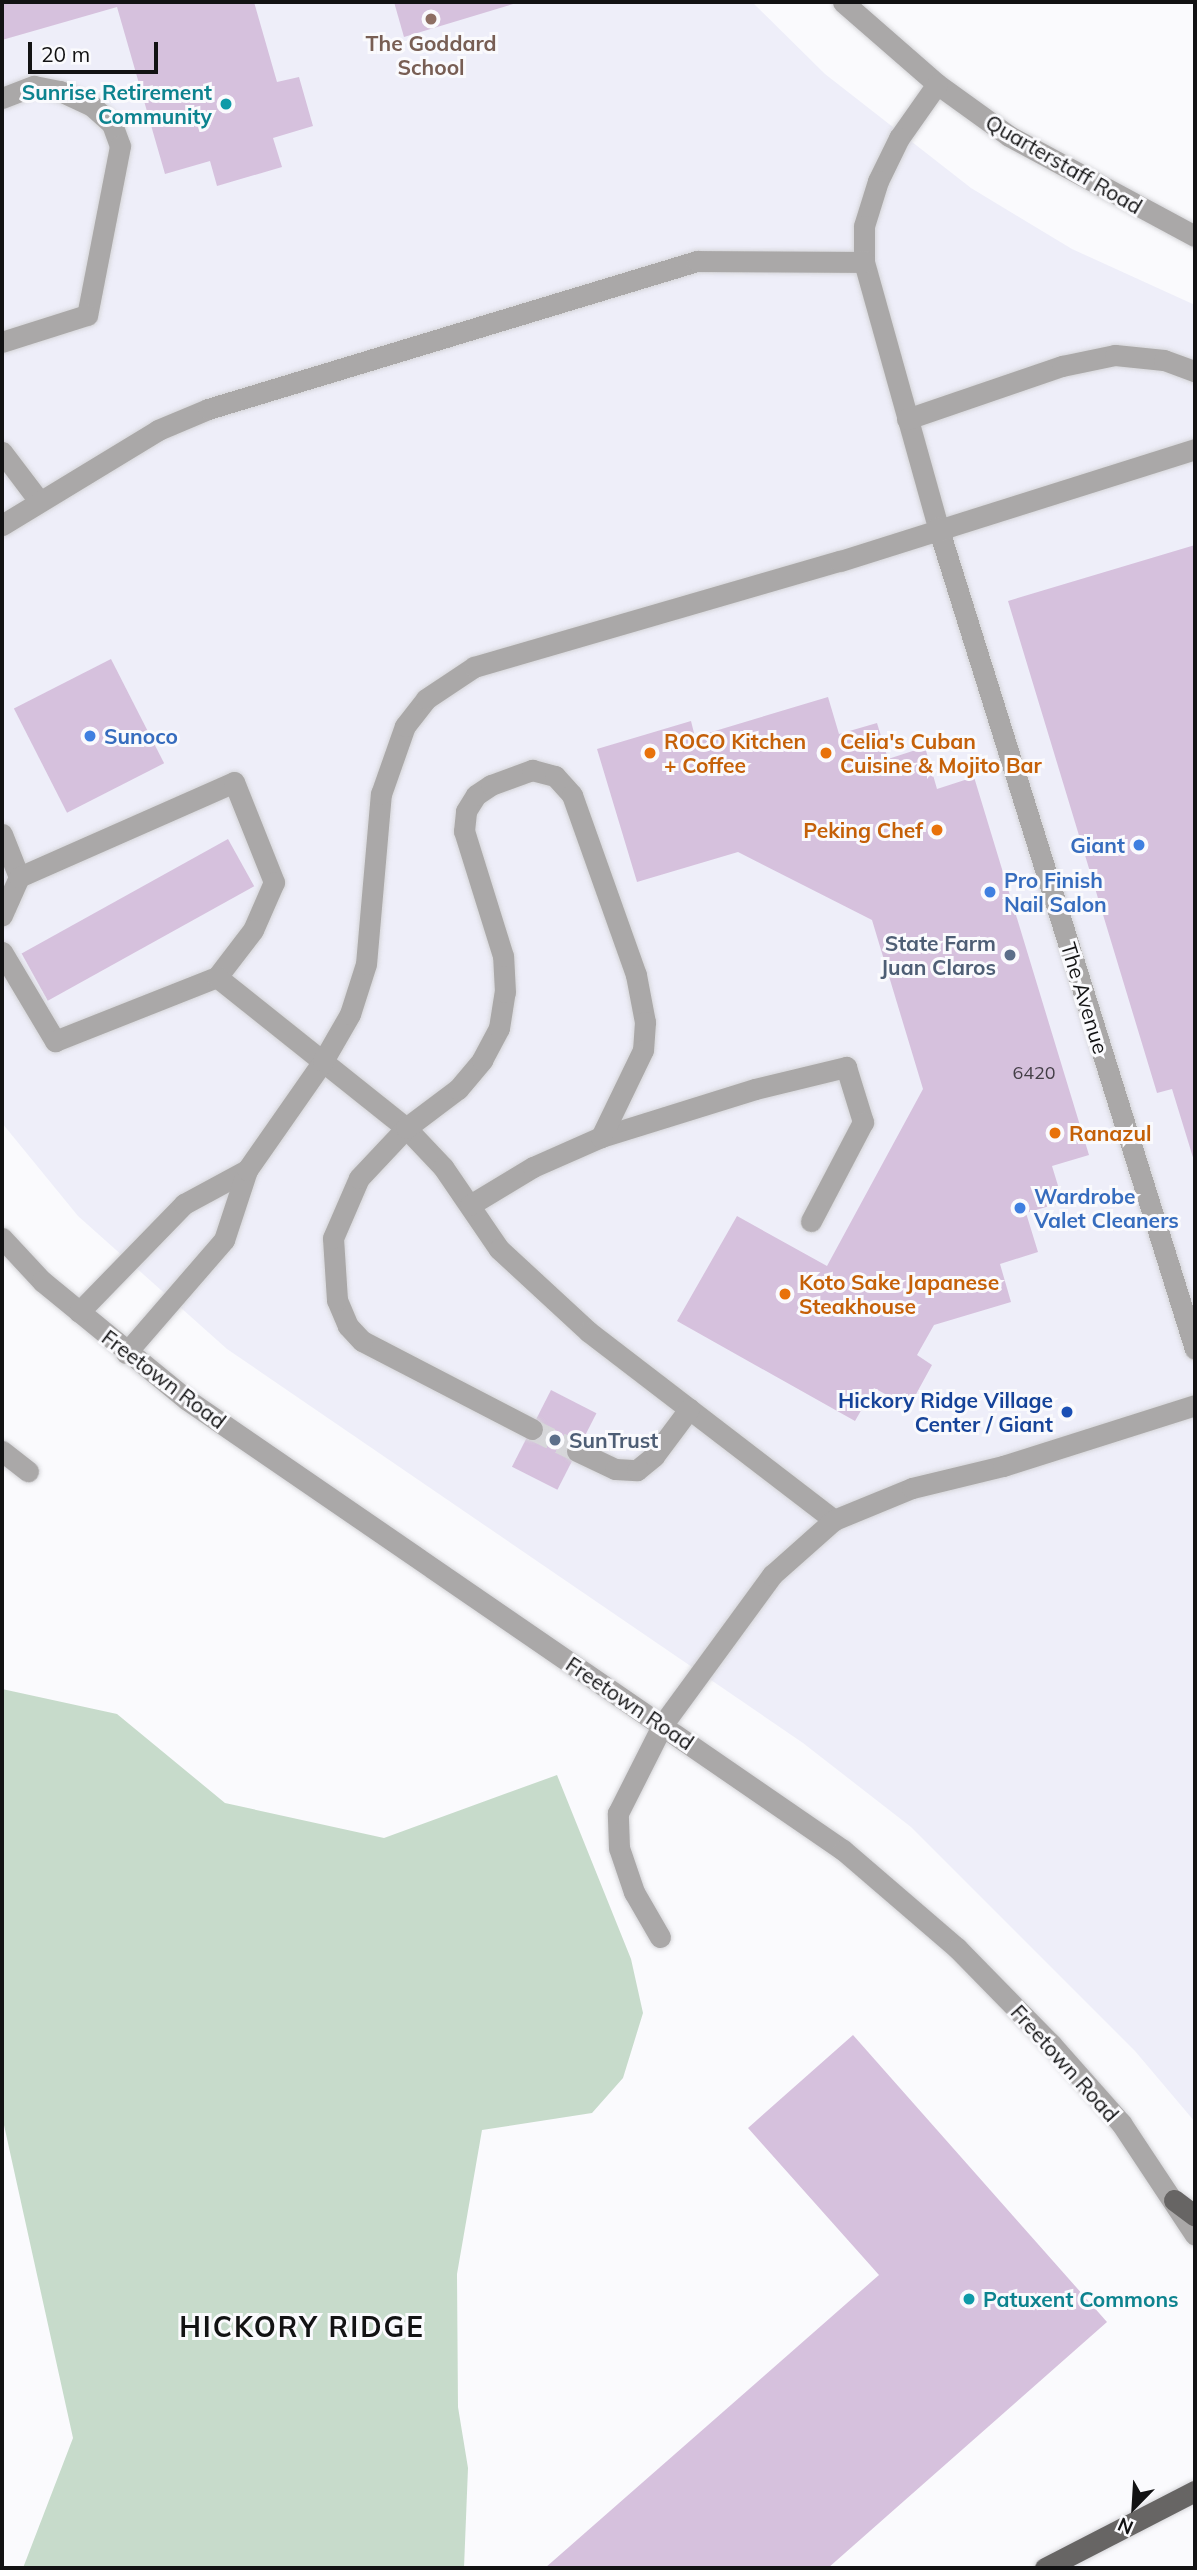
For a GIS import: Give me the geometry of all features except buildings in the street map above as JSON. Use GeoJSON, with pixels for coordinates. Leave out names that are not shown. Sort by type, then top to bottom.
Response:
{"type":"FeatureCollection","features":[{"type":"Feature","properties":{"kind":"main road"},"geometry":{"type":"LineString","coordinates":[[1174,2200],[1195,2216]]}},
{"type":"Feature","properties":{"kind":"main road"},"geometry":{"type":"LineString","coordinates":[[1045,2568],[1195,2491]]}},
{"type":"Feature","properties":{"kind":"street","name":"Quarterstaff Road"},"geometry":{"type":"LineString","coordinates":[[843,2],[937,84],[1009,136],[1195,236]]}},
{"type":"Feature","properties":{"kind":"street","name":"The Avenue"},"geometry":{"type":"LineString","coordinates":[[937,84],[899,138],[878,181],[864,226],[864,262],[938,527],[1195,1349]]}},
{"type":"Feature","properties":{"kind":"street"},"geometry":{"type":"LineString","coordinates":[[2,98],[34,86],[60,91],[92,106],[112,124],[120,146],[87,315],[2,342]]}},
{"type":"Feature","properties":{"kind":"street"},"geometry":{"type":"LineString","coordinates":[[2,524],[158,430],[208,409],[697,261],[864,262]]}},
{"type":"Feature","properties":{"kind":"street"},"geometry":{"type":"LineString","coordinates":[[907,419],[1062,366],[1115,355],[1164,360],[1195,371]]}},
{"type":"Feature","properties":{"kind":"street"},"geometry":{"type":"LineString","coordinates":[[126,1353],[224,1240],[247,1170],[323,1061],[350,1014],[366,964],[381,794],[389,760],[405,726],[426,699],[474,667],[840,561],[938,527],[1195,449]]}},
{"type":"Feature","properties":{"kind":"street"},"geometry":{"type":"LineString","coordinates":[[2,452],[39,501]]}},
{"type":"Feature","properties":{"kind":"street"},"geometry":{"type":"LineString","coordinates":[[532,1429],[362,1341],[348,1326],[337,1300],[333,1238],[342,1209],[359,1178],[406,1128],[458,1088],[482,1060],[499,1028],[505,992],[503,957],[464,831],[466,811],[476,794],[491,785],[532,770],[555,776],[572,795],[636,975],[645,1021],[643,1049],[601,1138]]}},
{"type":"Feature","properties":{"kind":"street"},"geometry":{"type":"LineString","coordinates":[[2,915],[19,877],[234,782],[274,882],[253,930],[217,976],[55,1041],[2,951]]}},
{"type":"Feature","properties":{"kind":"street"},"geometry":{"type":"LineString","coordinates":[[2,834],[19,877]]}},
{"type":"Feature","properties":{"kind":"street"},"geometry":{"type":"LineString","coordinates":[[217,976],[406,1128],[443,1167],[499,1249],[540,1288],[689,1409],[834,1520]]}},
{"type":"Feature","properties":{"kind":"street"},"geometry":{"type":"LineString","coordinates":[[470,1205],[533,1167],[601,1138],[755,1089],[846,1067],[863,1122],[811,1221]]}},
{"type":"Feature","properties":{"kind":"street"},"geometry":{"type":"LineString","coordinates":[[79,1312],[184,1204],[247,1170]]}},
{"type":"Feature","properties":{"kind":"street","name":"Freetown Road"},"geometry":{"type":"LineString","coordinates":[[2,1238],[126,1353],[357,1519],[663,1724],[843,1850],[957,1948],[1121,2123],[1195,2235]]}},
{"type":"Feature","properties":{"kind":"street"},"geometry":{"type":"LineString","coordinates":[[660,1937],[634,1892],[619,1848],[618,1813],[663,1724],[764,1584],[834,1520],[912,1488],[1003,1466],[1195,1405]]}},
{"type":"Feature","properties":{"kind":"street"},"geometry":{"type":"LineString","coordinates":[[577,1451],[615,1469],[637,1470],[654,1456],[689,1409]]}},
{"type":"Feature","properties":{"kind":"street"},"geometry":{"type":"LineString","coordinates":[[2,1451],[28,1471]]}},
{"type":"Feature","properties":{"kind":"shaded area"},"geometry":{"type":"Polygon","coordinates":[[[2,2],[752,2],[825,74],[971,188],[1072,249],[1195,305],[1195,2122],[1135,2051],[911,1827],[803,1743],[227,1349],[78,1216],[2,1123],[2,2]]]}},
{"type":"Feature","properties":{"kind":"green space"},"geometry":{"type":"Polygon","coordinates":[[[2,1689],[117,1714],[225,1803],[384,1838],[557,1775],[631,1959],[643,2013],[623,2078],[592,2113],[482,2130],[457,2274],[458,2407],[468,2468],[464,2568],[23,2568],[73,2438],[2,2116],[2,1689]]]}},
{"type":"Feature","properties":{"kind":"tunnel"},"geometry":{"type":"LineString","coordinates":[[532,1429],[577,1451]]}},
{"type":"Feature","properties":{"kind":"place","name":"The Goddard School"},"geometry":{"type":"Point","coordinates":[431,19]}},
{"type":"Feature","properties":{"kind":"place","name":"Sunrise Retirement Community"},"geometry":{"type":"Point","coordinates":[226,104]}},
{"type":"Feature","properties":{"kind":"place","name":"Sunoco"},"geometry":{"type":"Point","coordinates":[90,736]}},
{"type":"Feature","properties":{"kind":"place","name":"ROCO Kitchen + Coffee"},"geometry":{"type":"Point","coordinates":[650,753]}},
{"type":"Feature","properties":{"kind":"place","name":"Celia's Cuban Cuisine & Mojito Bar"},"geometry":{"type":"Point","coordinates":[826,753]}},
{"type":"Feature","properties":{"kind":"place","name":"Peking Chef"},"geometry":{"type":"Point","coordinates":[937,830]}},
{"type":"Feature","properties":{"kind":"place","name":"Giant"},"geometry":{"type":"Point","coordinates":[1139,845]}},
{"type":"Feature","properties":{"kind":"place","name":"Pro Finish Nail Salon"},"geometry":{"type":"Point","coordinates":[990,892]}},
{"type":"Feature","properties":{"kind":"place","name":"State Farm Juan Claros"},"geometry":{"type":"Point","coordinates":[1010,955]}},
{"type":"Feature","properties":{"kind":"place","name":"Ranazul"},"geometry":{"type":"Point","coordinates":[1055,1133]}},
{"type":"Feature","properties":{"kind":"place","name":"Wardrobe Valet Cleaners"},"geometry":{"type":"Point","coordinates":[1020,1208]}},
{"type":"Feature","properties":{"kind":"place","name":"Koto Sake Japanese Steakhouse"},"geometry":{"type":"Point","coordinates":[785,1294]}},
{"type":"Feature","properties":{"kind":"place","name":"Hickory Ridge Village Center / Giant"},"geometry":{"type":"Point","coordinates":[1067,1412]}},
{"type":"Feature","properties":{"kind":"place","name":"SunTrust"},"geometry":{"type":"Point","coordinates":[555,1440]}},
{"type":"Feature","properties":{"kind":"place","name":"Patuxent Commons"},"geometry":{"type":"Point","coordinates":[969,2299]}},
{"type":"Feature","properties":{"kind":"district","name":"HICKORY RIDGE"},"geometry":{"type":"Point","coordinates":[302,2327]}}]}
